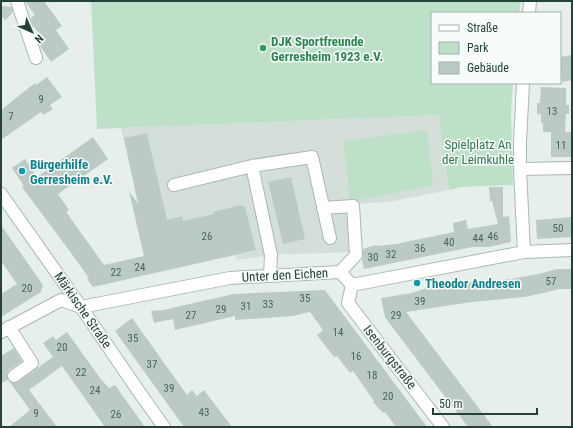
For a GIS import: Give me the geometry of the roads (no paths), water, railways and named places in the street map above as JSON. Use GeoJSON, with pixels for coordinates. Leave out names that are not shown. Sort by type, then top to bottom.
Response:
{"type":"FeatureCollection","features":[{"type":"Feature","properties":{"kind":"street"},"geometry":{"type":"LineString","coordinates":[[17,1],[36,58]]}},
{"type":"Feature","properties":{"kind":"street"},"geometry":{"type":"LineString","coordinates":[[529,12],[530,1]]}},
{"type":"Feature","properties":{"kind":"street"},"geometry":{"type":"LineString","coordinates":[[524,84],[520,142],[520,169],[524,252]]}},
{"type":"Feature","properties":{"kind":"street"},"geometry":{"type":"LineString","coordinates":[[174,185],[252,166],[312,157],[330,238]]}},
{"type":"Feature","properties":{"kind":"street"},"geometry":{"type":"LineString","coordinates":[[252,166],[271,255],[270,276]]}},
{"type":"Feature","properties":{"kind":"street"},"geometry":{"type":"LineString","coordinates":[[520,169],[572,168]]}},
{"type":"Feature","properties":{"kind":"street","name":"Märkische Straße"},"geometry":{"type":"LineString","coordinates":[[1,194],[164,427]]}},
{"type":"Feature","properties":{"kind":"street"},"geometry":{"type":"LineString","coordinates":[[323,208],[354,206],[356,255],[340,272]]}},
{"type":"Feature","properties":{"kind":"street"},"geometry":{"type":"LineString","coordinates":[[352,284],[524,252],[572,250]]}},
{"type":"Feature","properties":{"kind":"street","name":"Unter den Eichen"},"geometry":{"type":"LineString","coordinates":[[81,307],[230,278],[340,272],[352,284]]}},
{"type":"Feature","properties":{"kind":"street","name":"Isenburgstraße"},"geometry":{"type":"LineString","coordinates":[[352,284],[348,303],[443,427]]}},
{"type":"Feature","properties":{"kind":"street"},"geometry":{"type":"LineString","coordinates":[[14,376],[32,363],[5,330],[61,300],[81,307]]}},
{"type":"Feature","properties":{"kind":"tunnel"},"geometry":{"type":"LineString","coordinates":[[1,16],[7,10],[7,1]]}},
{"type":"Feature","properties":{"kind":"place","name":"DJK Sportfreunde Gerresheim 1923 e.V."},"geometry":{"type":"Point","coordinates":[263,48]}},
{"type":"Feature","properties":{"kind":"place","name":"Bürgerhilfe Gerresheim e.V."},"geometry":{"type":"Point","coordinates":[22,171]}},
{"type":"Feature","properties":{"kind":"place","name":"Theodor Andresen"},"geometry":{"type":"Point","coordinates":[417,283]}},
{"type":"Feature","properties":{"kind":"park label","name":"Spielplatz An der Leimkuhle"},"geometry":{"type":"Point","coordinates":[478,152]}}]}
